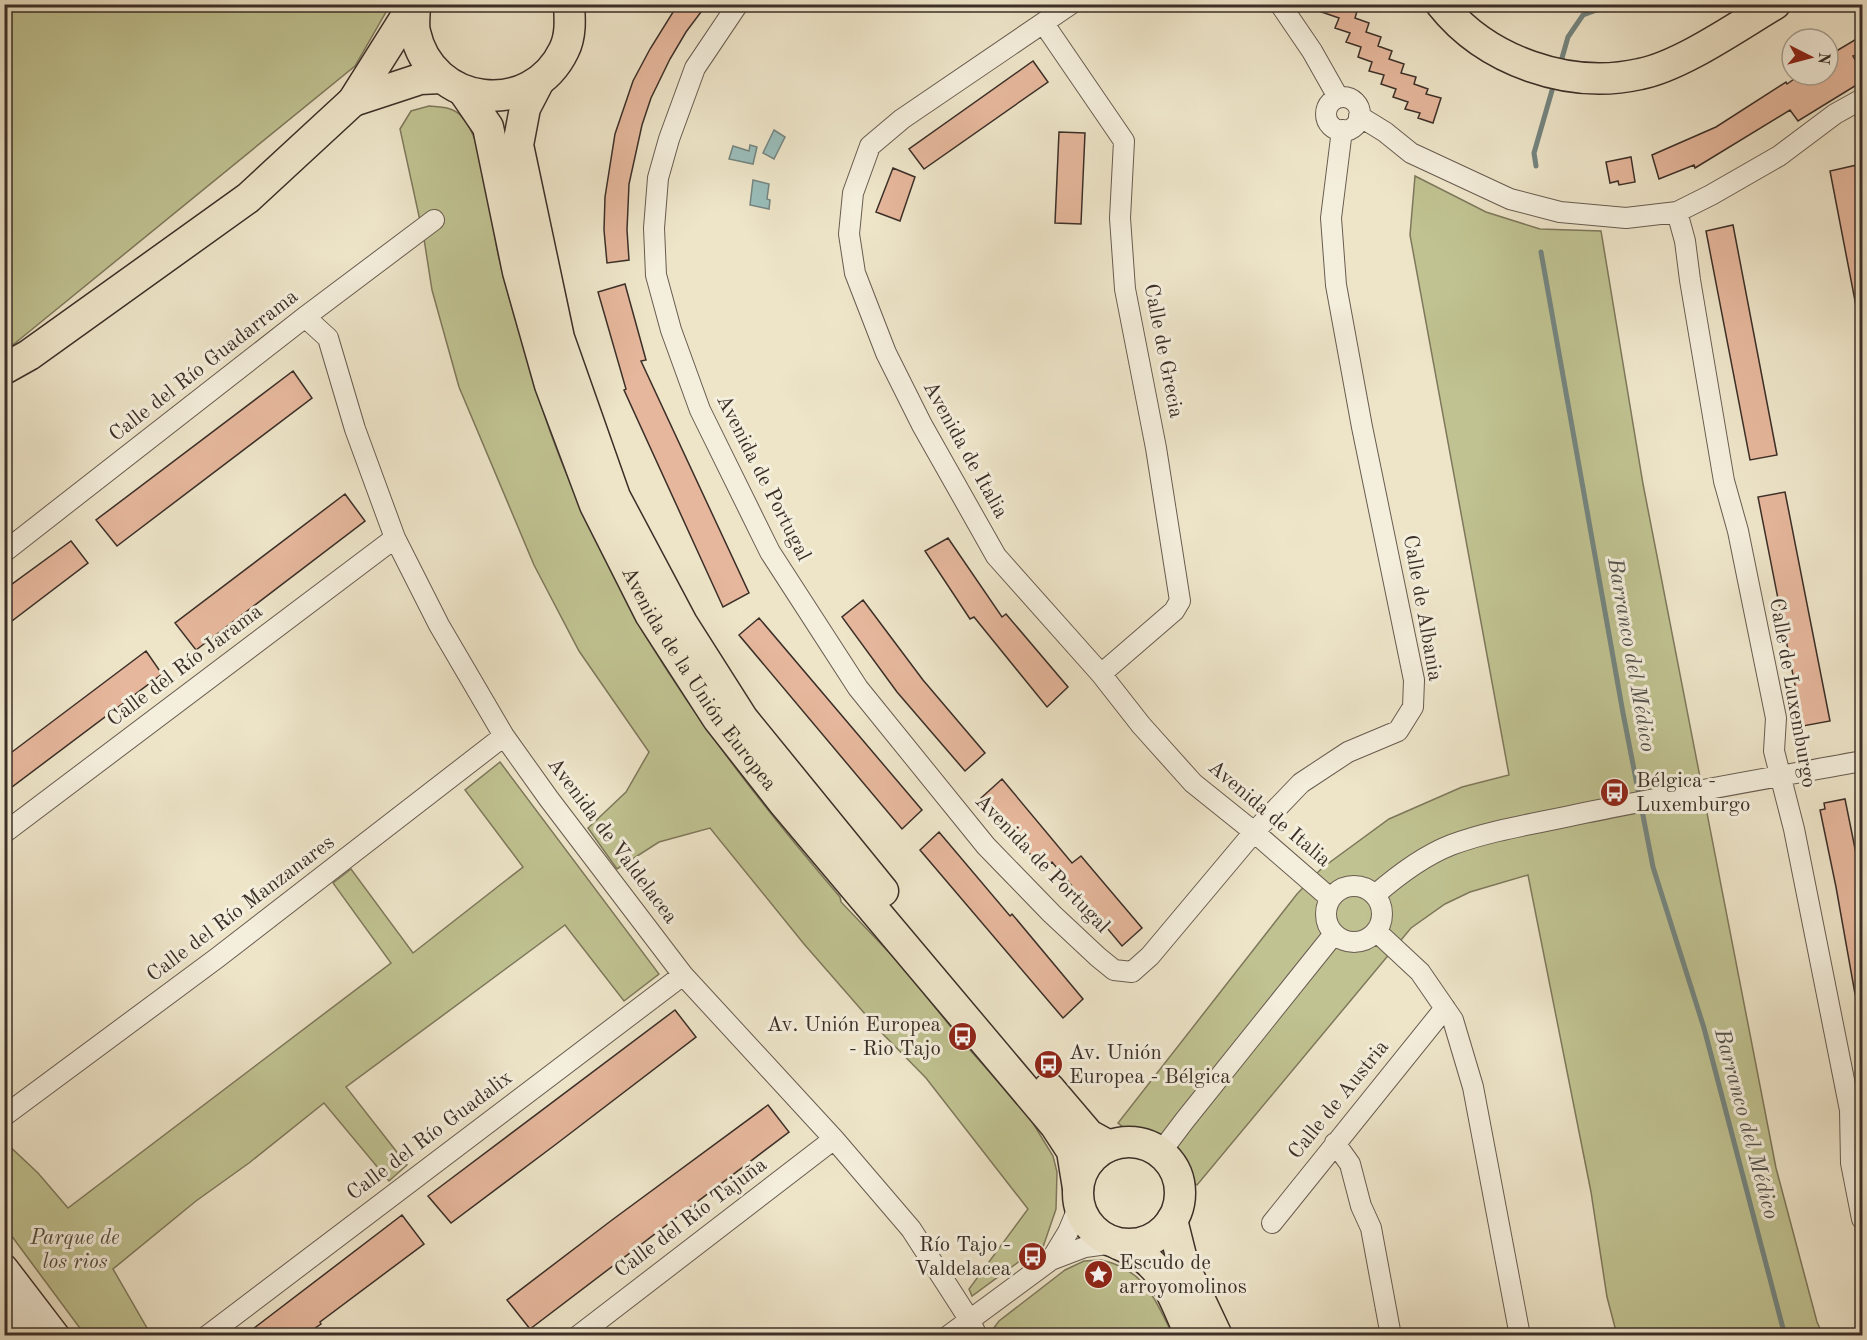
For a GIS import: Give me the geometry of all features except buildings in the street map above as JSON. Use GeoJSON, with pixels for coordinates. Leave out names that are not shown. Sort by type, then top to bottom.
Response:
{"type":"FeatureCollection","features":[{"type":"Feature","properties":{"kind":"main road","name":"Avenida de la Unión Europea"},"geometry":{"type":"LineString","coordinates":[[415,4],[414,31],[424,57],[488,127],[518,272],[550,385],[595,505],[650,614],[718,719],[783,802],[890,933],[1055,1125],[1072,1151],[1078,1197]]}},
{"type":"Feature","properties":{"kind":"main road"},"geometry":{"type":"LineString","coordinates":[[4,369],[29,355],[248,198],[353,101],[415,4]]}},
{"type":"Feature","properties":{"kind":"main road"},"geometry":{"type":"LineString","coordinates":[[1442,4],[1454,21],[1479,42],[1505,57],[1561,74],[1588,78],[1641,74],[1668,64],[1775,4]]}},
{"type":"Feature","properties":{"kind":"main road"},"geometry":{"type":"LineString","coordinates":[[353,101],[420,79],[452,85],[490,97],[516,93],[539,81],[554,67],[565,48],[574,12]]}},
{"type":"Feature","properties":{"kind":"main road","name":"Avenida de la Unión Europea"},"geometry":{"type":"LineString","coordinates":[[539,81],[525,108],[518,145],[558,338],[615,497],[682,623],[743,719],[906,919],[1089,1135],[1109,1146]]}},
{"type":"Feature","properties":{"kind":"main road"},"geometry":{"type":"LineString","coordinates":[[1116,1243],[1134,1245],[1149,1241],[1162,1232],[1172,1220],[1178,1206],[1180,1192],[1174,1170],[1160,1153],[1149,1146],[1122,1143],[1109,1146],[1097,1153],[1081,1174],[1078,1197],[1086,1222],[1098,1235],[1140,1255],[1151,1263],[1165,1280],[1191,1335]]}},
{"type":"Feature","properties":{"kind":"main road"},"geometry":{"type":"LineString","coordinates":[[1172,1220],[1183,1264],[1217,1335]]}},
{"type":"Feature","properties":{"kind":"street","name":"Avenida de Portugal"},"geometry":{"type":"LineString","coordinates":[[738,4],[695,68],[669,139],[658,178],[654,228],[656,275],[670,330],[700,410],[770,552],[858,688],[986,846],[1052,914],[1098,957],[1114,970],[1132,972]]}},
{"type":"Feature","properties":{"kind":"street","name":"Avenida de Italia"},"geometry":{"type":"LineString","coordinates":[[1071,4],[902,118],[870,146],[853,193],[849,234],[855,273],[886,353],[922,425],[996,556],[1101,674],[1141,725],[1193,783],[1254,832],[1329,898]]}},
{"type":"Feature","properties":{"kind":"street"},"geometry":{"type":"LineString","coordinates":[[1280,4],[1312,51],[1338,97]]}},
{"type":"Feature","properties":{"kind":"street","name":"Calle de Grecia"},"geometry":{"type":"LineString","coordinates":[[1044,24],[1124,141],[1120,218],[1125,289],[1156,448],[1180,601],[1174,611],[1101,674]]}},
{"type":"Feature","properties":{"kind":"street"},"geometry":{"type":"LineString","coordinates":[[1338,97],[1346,97],[1353,100],[1358,107],[1359,116],[1350,129],[1342,130],[1332,127],[1326,114],[1328,106],[1338,97]]}},
{"type":"Feature","properties":{"kind":"street"},"geometry":{"type":"LineString","coordinates":[[1359,116],[1385,132],[1411,153],[1510,199],[1560,212],[1626,218],[1677,212],[1711,195],[1779,156],[1835,114],[1863,99]]}},
{"type":"Feature","properties":{"kind":"street","name":"Calle de Albania"},"geometry":{"type":"LineString","coordinates":[[1132,972],[1150,956],[1254,832],[1301,783],[1348,752],[1398,731],[1413,707],[1414,680],[1362,428],[1336,285],[1331,218],[1342,130]]}},
{"type":"Feature","properties":{"kind":"street","name":"Calle de Luxemburgo"},"geometry":{"type":"LineString","coordinates":[[1677,212],[1685,241],[1724,481],[1738,531],[1776,718],[1774,751],[1794,829],[1850,1110],[1851,1163],[1863,1219]]}},
{"type":"Feature","properties":{"kind":"street","name":"Calle del Río Guadarrama"},"geometry":{"type":"LineString","coordinates":[[4,552],[305,317],[434,220]]}},
{"type":"Feature","properties":{"kind":"street","name":"Avenida de Valdelacea"},"geometry":{"type":"LineString","coordinates":[[305,317],[328,338],[355,429],[395,538],[439,625],[504,736],[683,975],[834,1139],[911,1229],[973,1327]]}},
{"type":"Feature","properties":{"kind":"street","name":"Calle del Río Jarama"},"geometry":{"type":"LineString","coordinates":[[4,833],[395,538]]}},
{"type":"Feature","properties":{"kind":"street","name":"Calle del Río Manzanares"},"geometry":{"type":"LineString","coordinates":[[4,1116],[217,958],[504,736]]}},
{"type":"Feature","properties":{"kind":"street"},"geometry":{"type":"LineString","coordinates":[[1375,895],[1396,876],[1423,860],[1449,846],[1482,835],[1682,793],[1863,761]]}},
{"type":"Feature","properties":{"kind":"street"},"geometry":{"type":"LineString","coordinates":[[1352,885],[1366,888],[1375,895],[1381,906],[1382,919],[1376,931],[1367,939],[1358,942],[1343,940],[1334,934],[1328,926],[1325,915],[1329,898],[1338,890],[1352,885]]}},
{"type":"Feature","properties":{"kind":"street"},"geometry":{"type":"LineString","coordinates":[[1376,931],[1420,972],[1453,1020],[1473,1087],[1520,1335]]}},
{"type":"Feature","properties":{"kind":"street"},"geometry":{"type":"LineString","coordinates":[[1160,1153],[1334,934]]}},
{"type":"Feature","properties":{"kind":"street","name":"Calle del Río Guadalix"},"geometry":{"type":"LineString","coordinates":[[207,1335],[683,975]]}},
{"type":"Feature","properties":{"kind":"street","name":"Calle de Austria"},"geometry":{"type":"LineString","coordinates":[[1272,1224],[1445,1008]]}},
{"type":"Feature","properties":{"kind":"street","name":"Calle del Río Tajuña"},"geometry":{"type":"LineString","coordinates":[[578,1335],[834,1139]]}},
{"type":"Feature","properties":{"kind":"street"},"geometry":{"type":"LineString","coordinates":[[1335,1143],[1350,1164],[1361,1206],[1371,1228],[1392,1335]]}},
{"type":"Feature","properties":{"kind":"street"},"geometry":{"type":"LineString","coordinates":[[948,1335],[973,1327],[1051,1260],[1068,1232],[1078,1197]]}},
{"type":"Feature","properties":{"kind":"street"},"geometry":{"type":"LineString","coordinates":[[1051,1260],[1085,1247],[1116,1243]]}},
{"type":"Feature","properties":{"kind":"street"},"geometry":{"type":"LineString","coordinates":[[4,1268],[56,1335]]}},
{"type":"Feature","properties":{"kind":"street"},"geometry":{"type":"LineString","coordinates":[[4,1300],[31,1335]]}},
{"type":"Feature","properties":{"kind":"green space"},"geometry":{"type":"Polygon","coordinates":[[[5,4],[390,5],[355,66],[5,349],[5,4]]]}},
{"type":"Feature","properties":{"kind":"green space"},"geometry":{"type":"Polygon","coordinates":[[[429,106],[447,108],[459,114],[477,146],[503,274],[516,323],[559,457],[623,594],[645,635],[689,704],[787,834],[840,897],[841,902],[903,967],[962,1041],[1028,1115],[1053,1156],[1057,1172],[1056,1209],[1043,1247],[1028,1255],[972,1296],[969,1289],[1028,1209],[926,1078],[879,1030],[804,944],[710,828],[659,842],[617,869],[588,828],[626,792],[649,752],[579,651],[534,565],[459,387],[432,290],[424,239],[400,129],[411,111],[429,106]]]}},
{"type":"Feature","properties":{"kind":"green space"},"geometry":{"type":"Polygon","coordinates":[[[1415,176],[1486,212],[1540,229],[1601,231],[1643,484],[1776,1168],[1817,1322],[1823,1335],[1617,1335],[1607,1297],[1591,1192],[1528,875],[1470,892],[1445,904],[1411,928],[1197,1185],[1118,1123],[1297,894],[1322,868],[1389,819],[1462,787],[1509,775],[1410,235],[1415,176]]]}},
{"type":"Feature","properties":{"kind":"green space","name":"Parque de los rios"},"geometry":{"type":"Polygon","coordinates":[[[500,762],[659,974],[624,1001],[565,925],[346,1087],[407,1165],[389,1181],[324,1103],[249,1163],[196,1201],[113,1269],[151,1335],[85,1335],[5,1227],[5,1142],[38,1173],[68,1208],[391,963],[333,883],[351,869],[413,953],[523,867],[465,790],[500,762]]]}},
{"type":"Feature","properties":{"kind":"green space"},"geometry":{"type":"Polygon","coordinates":[[[1101,1260],[1129,1271],[1139,1279],[1154,1298],[1173,1335],[996,1335],[993,1329],[999,1321],[1065,1270],[1084,1261],[1101,1260]]]}},
{"type":"Feature","properties":{"kind":"water"},"geometry":{"type":"Polygon","coordinates":[[[774,130],[785,137],[774,159],[763,153],[774,130]]]}},
{"type":"Feature","properties":{"kind":"water"},"geometry":{"type":"Polygon","coordinates":[[[750,145],[757,147],[753,164],[729,159],[733,146],[749,151],[750,145]]]}},
{"type":"Feature","properties":{"kind":"water"},"geometry":{"type":"Polygon","coordinates":[[[753,180],[769,184],[767,199],[770,200],[769,209],[750,205],[753,180]]]}},
{"type":"Feature","properties":{"kind":"waterway","name":"Barranco del Médico"},"geometry":{"type":"LineString","coordinates":[[1562,58],[1568,37],[1583,15],[1613,4]]}},
{"type":"Feature","properties":{"kind":"waterway","name":"Barranco del Médico"},"geometry":{"type":"LineString","coordinates":[[1536,166],[1534,153],[1553,87]]}},
{"type":"Feature","properties":{"kind":"waterway","name":"Barranco del Médico"},"geometry":{"type":"LineString","coordinates":[[1541,252],[1623,713],[1653,867],[1704,1028],[1785,1336]]}},
{"type":"Feature","properties":{"kind":"place","name":"Bélgica - Luxemburgo"},"geometry":{"type":"Point","coordinates":[1615,793]}},
{"type":"Feature","properties":{"kind":"place","name":"Av. Unión Europea - Rio Tajo"},"geometry":{"type":"Point","coordinates":[962,1037]}},
{"type":"Feature","properties":{"kind":"place","name":"Av. Unión Europea - Bélgica"},"geometry":{"type":"Point","coordinates":[1048,1065]}},
{"type":"Feature","properties":{"kind":"place","name":"Río Tajo - Valdelacea"},"geometry":{"type":"Point","coordinates":[1032,1257]}},
{"type":"Feature","properties":{"kind":"place","name":"Escudo de arroyomolinos"},"geometry":{"type":"Point","coordinates":[1098,1275]}}]}
